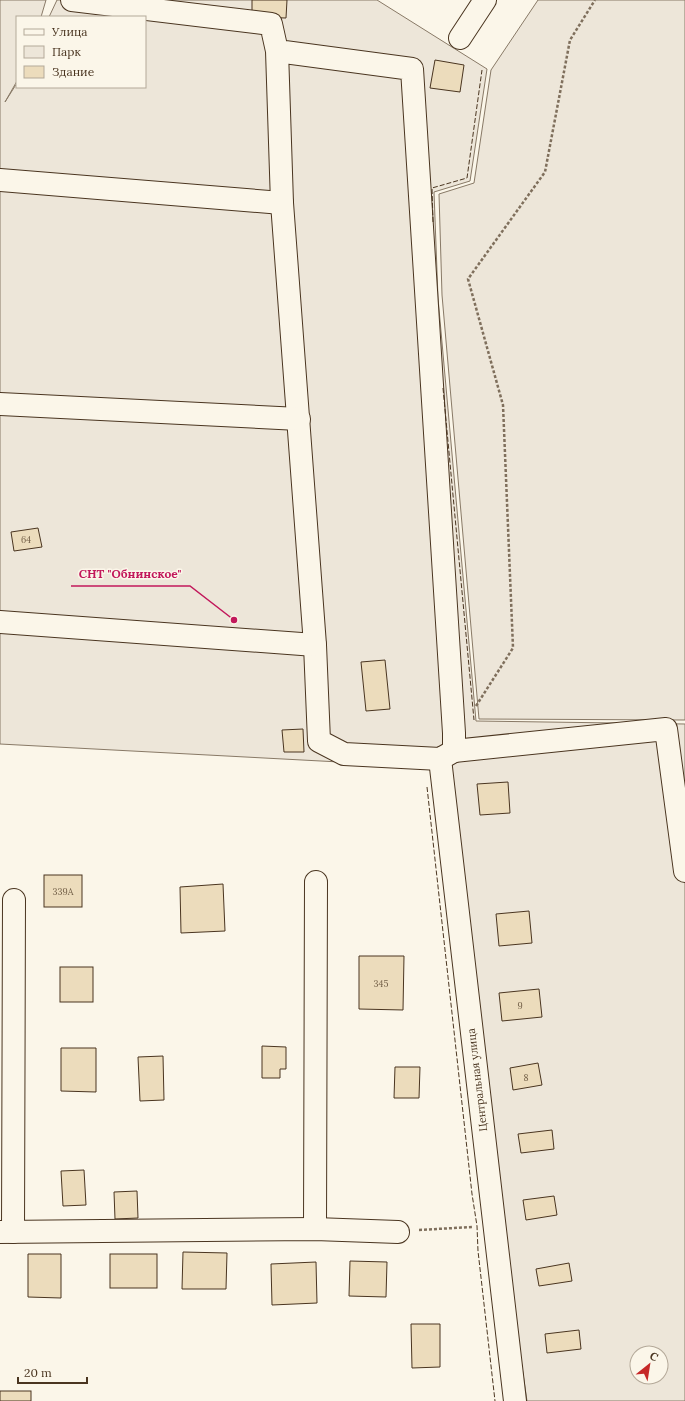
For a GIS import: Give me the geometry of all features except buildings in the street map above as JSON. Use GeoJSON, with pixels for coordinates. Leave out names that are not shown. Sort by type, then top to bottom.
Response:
{"type":"FeatureCollection","features":[{"type":"Feature","properties":{"kind":"street"},"geometry":{"type":"LineString","coordinates":[[72,0],[271,24],[278,51],[282,203],[315,645],[319,741],[344,754],[449,748],[666,729],[685,871]]}},
{"type":"Feature","properties":{"kind":"street"},"geometry":{"type":"LineString","coordinates":[[460,38],[485,0]]}},
{"type":"Feature","properties":{"kind":"street","name":"Центральная улица"},"geometry":{"type":"LineString","coordinates":[[278,51],[412,69],[449,748],[494,1229],[515,1401]]}},
{"type":"Feature","properties":{"kind":"street"},"geometry":{"type":"LineString","coordinates":[[0,180],[282,203]]}},
{"type":"Feature","properties":{"kind":"street"},"geometry":{"type":"LineString","coordinates":[[0,404],[299,419]]}},
{"type":"Feature","properties":{"kind":"street"},"geometry":{"type":"LineString","coordinates":[[0,622],[315,645]]}},
{"type":"Feature","properties":{"kind":"street"},"geometry":{"type":"LineString","coordinates":[[315,1229],[316,882]]}},
{"type":"Feature","properties":{"kind":"street"},"geometry":{"type":"LineString","coordinates":[[14,900],[6,1232],[315,1229],[398,1232]]}},
{"type":"Feature","properties":{"kind":"path"},"geometry":{"type":"LineString","coordinates":[[449,748],[513,648],[503,405],[468,280],[545,172],[570,40],[595,0]]}},
{"type":"Feature","properties":{"kind":"path"},"geometry":{"type":"LineString","coordinates":[[398,1232],[477,1226],[494,1229]]}},
{"type":"Feature","properties":{"kind":"green space"},"geometry":{"type":"Polygon","coordinates":[[[0,0],[46,0],[41,16],[16,16],[16,83],[5,102],[16,85],[16,88],[146,88],[146,16],[49,16],[57,0],[377,0],[487,69],[470,181],[434,192],[438,298],[476,721],[685,724],[685,1401],[527,1401],[434,767],[0,744],[0,0]]]}},
{"type":"Feature","properties":{"kind":"green space"},"geometry":{"type":"Polygon","coordinates":[[[538,0],[685,0],[685,720],[479,719],[442,295],[439,194],[474,183],[491,70],[538,0]]]}},
{"type":"Feature","properties":{"kind":"fence"},"geometry":{"type":"LineString","coordinates":[[433,222],[432,188],[467,178],[482,70]]}},
{"type":"Feature","properties":{"kind":"fence"},"geometry":{"type":"LineString","coordinates":[[443,388],[474,720]]}},
{"type":"Feature","properties":{"kind":"fence"},"geometry":{"type":"LineString","coordinates":[[427,787],[472,1194],[477,1226],[478,1251],[495,1401]]}},
{"type":"Feature","properties":{"kind":"place","name":"СНТ \"Обнинское\""},"geometry":{"type":"Point","coordinates":[234,620]}}]}
